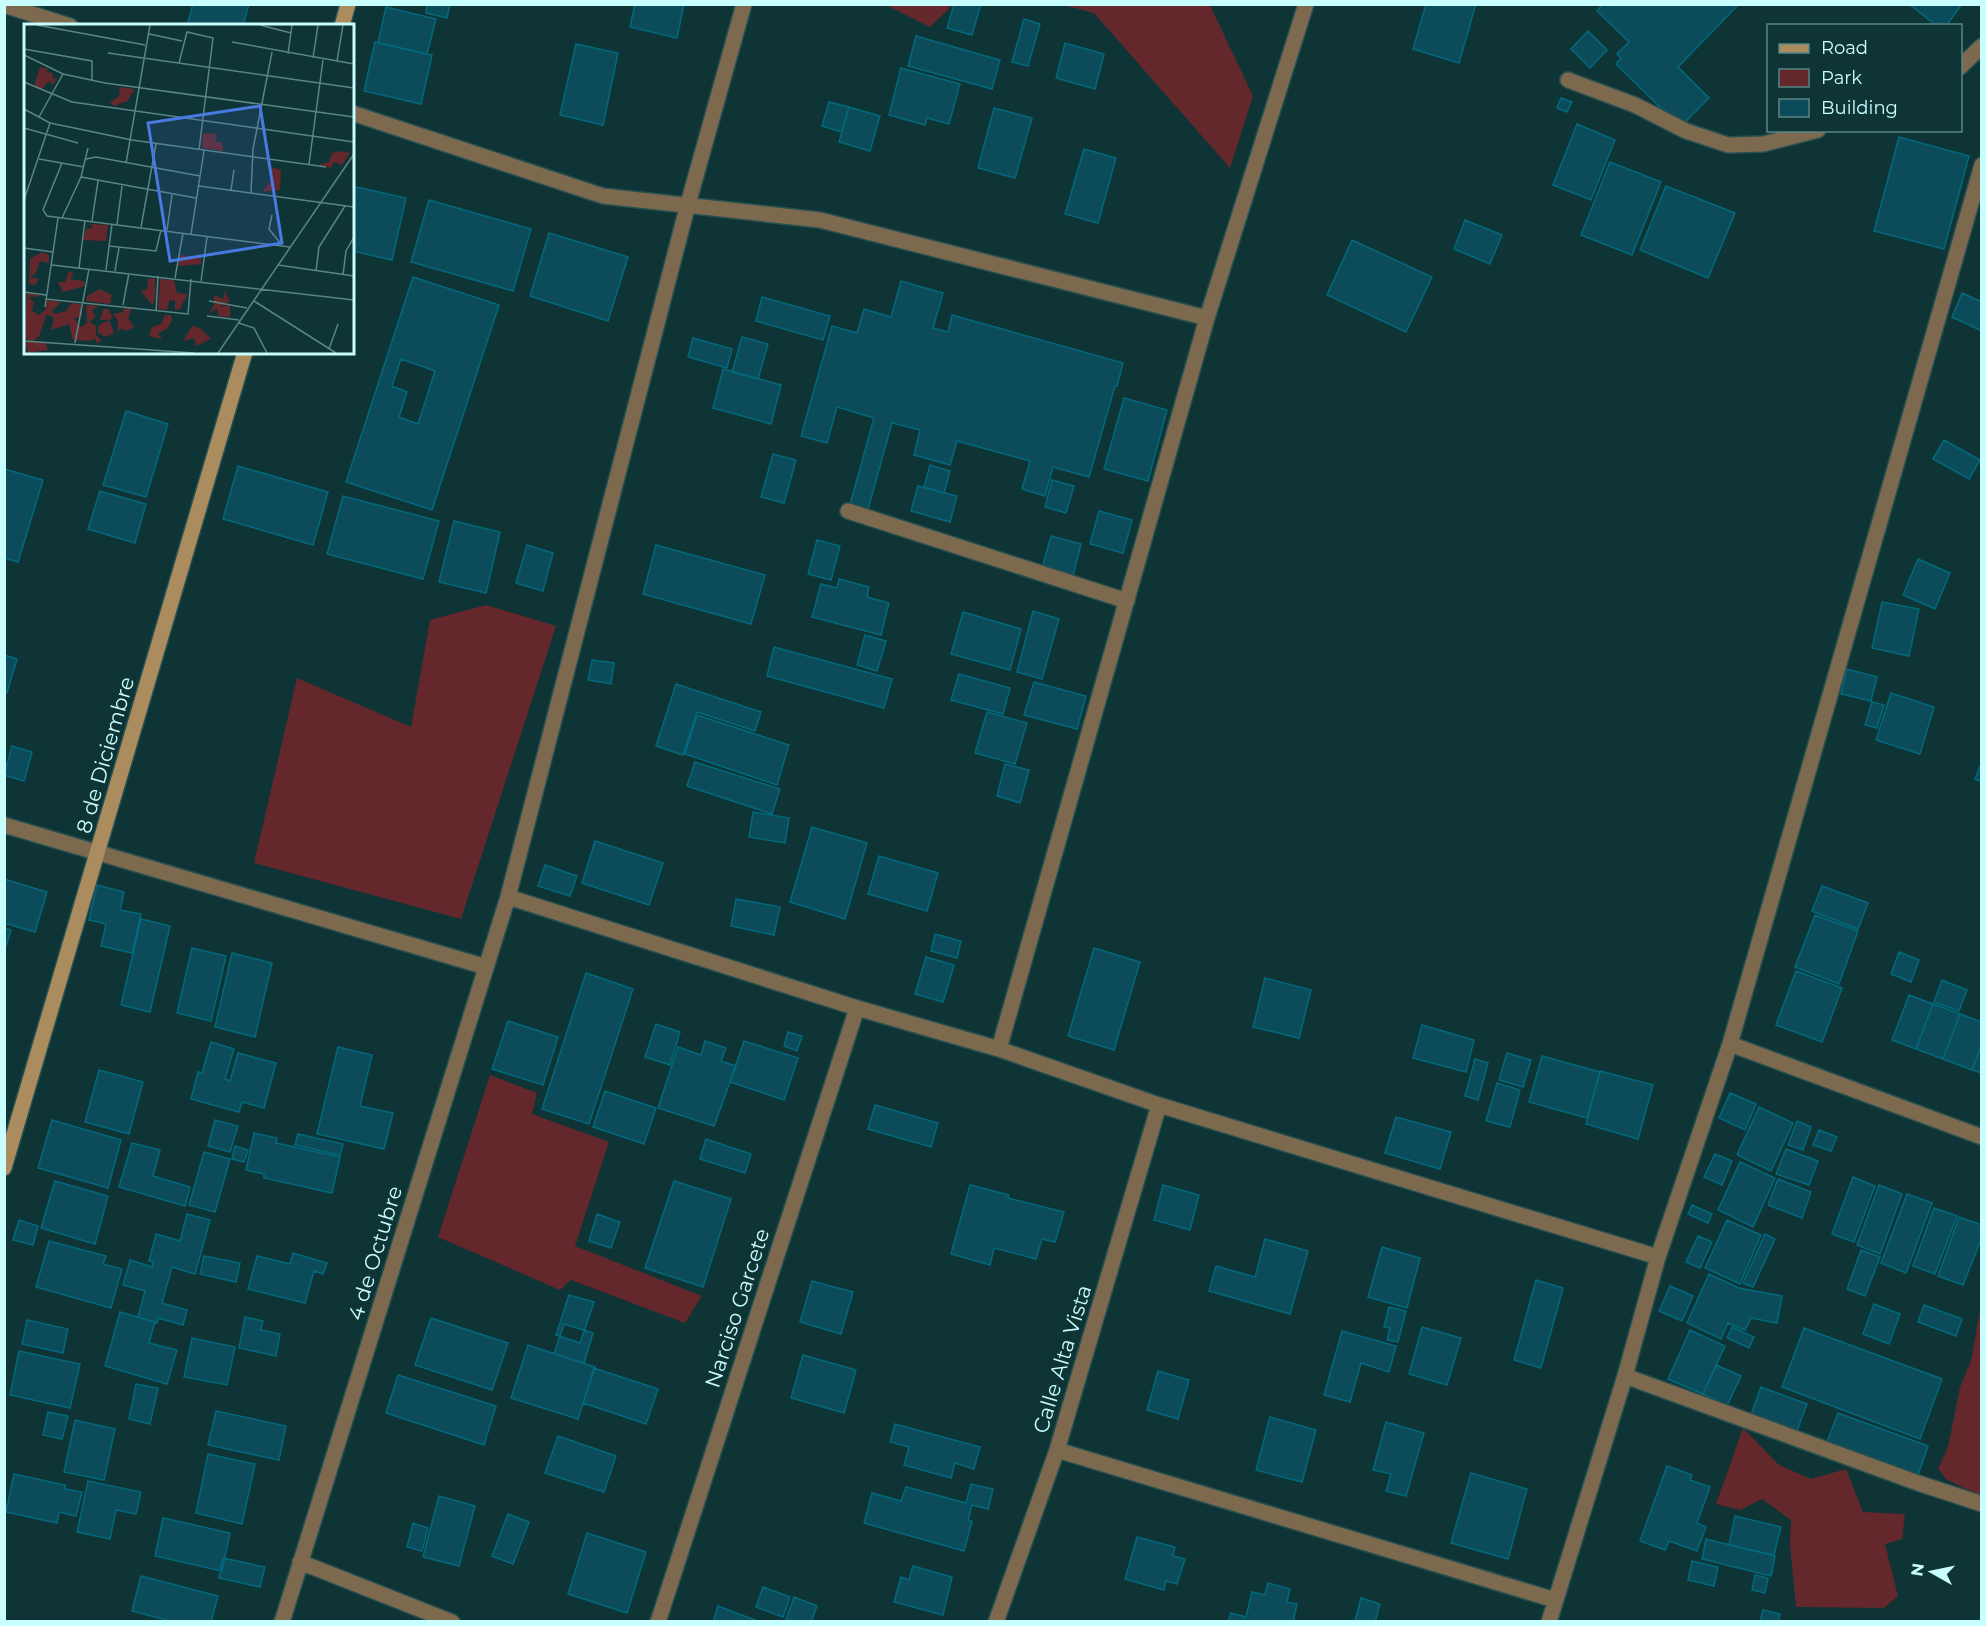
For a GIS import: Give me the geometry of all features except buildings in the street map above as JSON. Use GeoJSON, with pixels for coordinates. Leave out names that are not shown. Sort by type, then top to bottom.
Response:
{"type":"FeatureCollection","features":[{"type":"Feature","properties":{"kind":"street"},"geometry":{"type":"LineString","coordinates":[[343,24],[348,4]]}},
{"type":"Feature","properties":{"kind":"street","name":"4 de Octubre"},"geometry":{"type":"LineString","coordinates":[[282,1622],[508,897],[688,204],[744,4]]}},
{"type":"Feature","properties":{"kind":"street"},"geometry":{"type":"LineString","coordinates":[[999,1049],[1207,318],[1306,4]]}},
{"type":"Feature","properties":{"kind":"street"},"geometry":{"type":"LineString","coordinates":[[4,5],[64,24]]}},
{"type":"Feature","properties":{"kind":"street"},"geometry":{"type":"LineString","coordinates":[[1962,65],[1982,46]]}},
{"type":"Feature","properties":{"kind":"street"},"geometry":{"type":"LineString","coordinates":[[1568,80],[1635,105],[1686,131],[1728,145],[1763,144],[1810,132]]}},
{"type":"Feature","properties":{"kind":"street"},"geometry":{"type":"LineString","coordinates":[[354,114],[603,196],[820,220],[1207,318]]}},
{"type":"Feature","properties":{"kind":"street"},"geometry":{"type":"LineString","coordinates":[[1550,1622],[1625,1376],[1658,1257],[1730,1044],[1982,165]]}},
{"type":"Feature","properties":{"kind":"street","name":"8 de Diciembre"},"geometry":{"type":"LineString","coordinates":[[4,1168],[244,354]]}},
{"type":"Feature","properties":{"kind":"street"},"geometry":{"type":"LineString","coordinates":[[848,511],[1128,602]]}},
{"type":"Feature","properties":{"kind":"street"},"geometry":{"type":"LineString","coordinates":[[4,825],[486,967]]}},
{"type":"Feature","properties":{"kind":"street"},"geometry":{"type":"LineString","coordinates":[[508,897],[856,1008],[999,1049],[1160,1105],[1658,1257]]}},
{"type":"Feature","properties":{"kind":"street","name":"Narciso Garcete"},"geometry":{"type":"LineString","coordinates":[[658,1622],[856,1008]]}},
{"type":"Feature","properties":{"kind":"street"},"geometry":{"type":"LineString","coordinates":[[1730,1044],[1982,1137]]}},
{"type":"Feature","properties":{"kind":"street","name":"Calle Alta Vista"},"geometry":{"type":"LineString","coordinates":[[996,1622],[1057,1449],[1160,1105]]}},
{"type":"Feature","properties":{"kind":"street"},"geometry":{"type":"LineString","coordinates":[[1625,1376],[1982,1504]]}},
{"type":"Feature","properties":{"kind":"street"},"geometry":{"type":"LineString","coordinates":[[1057,1449],[1555,1600]]}},
{"type":"Feature","properties":{"kind":"street"},"geometry":{"type":"LineString","coordinates":[[300,1562],[452,1622]]}},
{"type":"Feature","properties":{"kind":"green space"},"geometry":{"type":"Polygon","coordinates":[[[886,5],[953,5],[930,27],[886,5]]]}},
{"type":"Feature","properties":{"kind":"green space"},"geometry":{"type":"Polygon","coordinates":[[[1063,5],[1210,5],[1253,96],[1230,168],[1094,13],[1063,5]]]}},
{"type":"Feature","properties":{"kind":"green space"},"geometry":{"type":"Polygon","coordinates":[[[486,605],[556,626],[461,919],[254,863],[297,678],[411,727],[430,620],[486,605]]]}},
{"type":"Feature","properties":{"kind":"green space"},"geometry":{"type":"Polygon","coordinates":[[[490,1075],[537,1093],[532,1114],[609,1142],[575,1246],[702,1296],[685,1323],[571,1280],[560,1290],[438,1237],[490,1075]]]}},
{"type":"Feature","properties":{"kind":"green space"},"geometry":{"type":"Polygon","coordinates":[[[1981,1304],[1981,1497],[1946,1479],[1938,1469],[1948,1447],[1960,1387],[1971,1361],[1981,1304]]]}},
{"type":"Feature","properties":{"kind":"green space"},"geometry":{"type":"Polygon","coordinates":[[[1743,1428],[1779,1465],[1811,1479],[1846,1469],[1863,1512],[1905,1514],[1902,1539],[1885,1544],[1898,1596],[1884,1608],[1796,1607],[1790,1544],[1791,1520],[1762,1499],[1740,1510],[1716,1504],[1743,1428]]]}}]}
